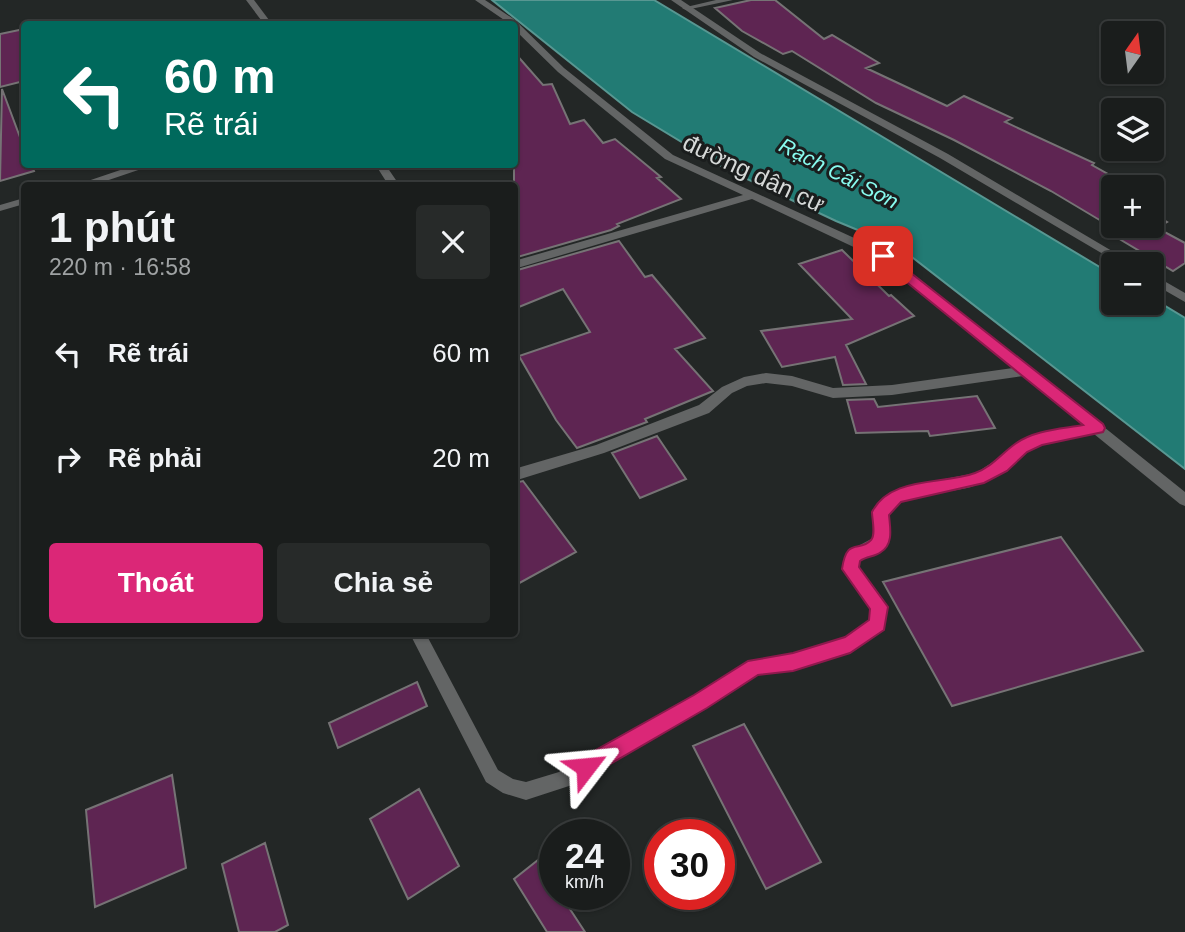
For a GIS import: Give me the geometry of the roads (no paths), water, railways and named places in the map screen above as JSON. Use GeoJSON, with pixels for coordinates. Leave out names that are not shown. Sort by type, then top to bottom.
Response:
{"type":"FeatureCollection","features":[{"type":"Feature","properties":{"kind":"street"},"geometry":{"type":"LineString","coordinates":[[250,0],[266,21]]}},
{"type":"Feature","properties":{"kind":"street","name":"đường dân cư"},"geometry":{"type":"LineString","coordinates":[[479,0],[510,21]]}},
{"type":"Feature","properties":{"kind":"street"},"geometry":{"type":"LineString","coordinates":[[675,0],[757,55],[944,156],[1108,252]]}},
{"type":"Feature","properties":{"kind":"street"},"geometry":{"type":"LineString","coordinates":[[687,8],[729,0]]}},
{"type":"Feature","properties":{"kind":"street","name":"đường dân cư"},"geometry":{"type":"LineString","coordinates":[[518,28],[561,70],[669,157],[883,256],[1185,500]]}},
{"type":"Feature","properties":{"kind":"street"},"geometry":{"type":"LineString","coordinates":[[91,182],[138,168]]}},
{"type":"Feature","properties":{"kind":"street"},"geometry":{"type":"LineString","coordinates":[[518,264],[752,196]]}},
{"type":"Feature","properties":{"kind":"street"},"geometry":{"type":"LineString","coordinates":[[0,208],[21,202]]}},
{"type":"Feature","properties":{"kind":"street"},"geometry":{"type":"LineString","coordinates":[[1164,285],[1185,298]]}},
{"type":"Feature","properties":{"kind":"street"},"geometry":{"type":"LineString","coordinates":[[518,474],[599,449],[704,409],[727,390],[744,382],[766,378],[792,381],[833,393],[892,390],[1027,371]]}},
{"type":"Feature","properties":{"kind":"street"},"geometry":{"type":"LineString","coordinates":[[420,637],[492,776],[509,787],[526,791],[562,780],[700,702],[755,667],[793,662],[850,644],[878,624],[879,607],[850,569],[852,558],[861,551],[876,547],[882,539],[880,512],[896,496],[978,479],[1001,466],[1021,448],[1039,439],[1098,428]]}},
{"type":"Feature","properties":{"kind":"water","name":"Rạch Cái Sơn"},"geometry":{"type":"Polygon","coordinates":[[[492,0],[654,0],[1101,268],[1101,315],[1164,315],[1164,305],[1185,318],[1185,469],[899,247],[836,221],[728,170],[632,112],[492,0]]]}}]}
